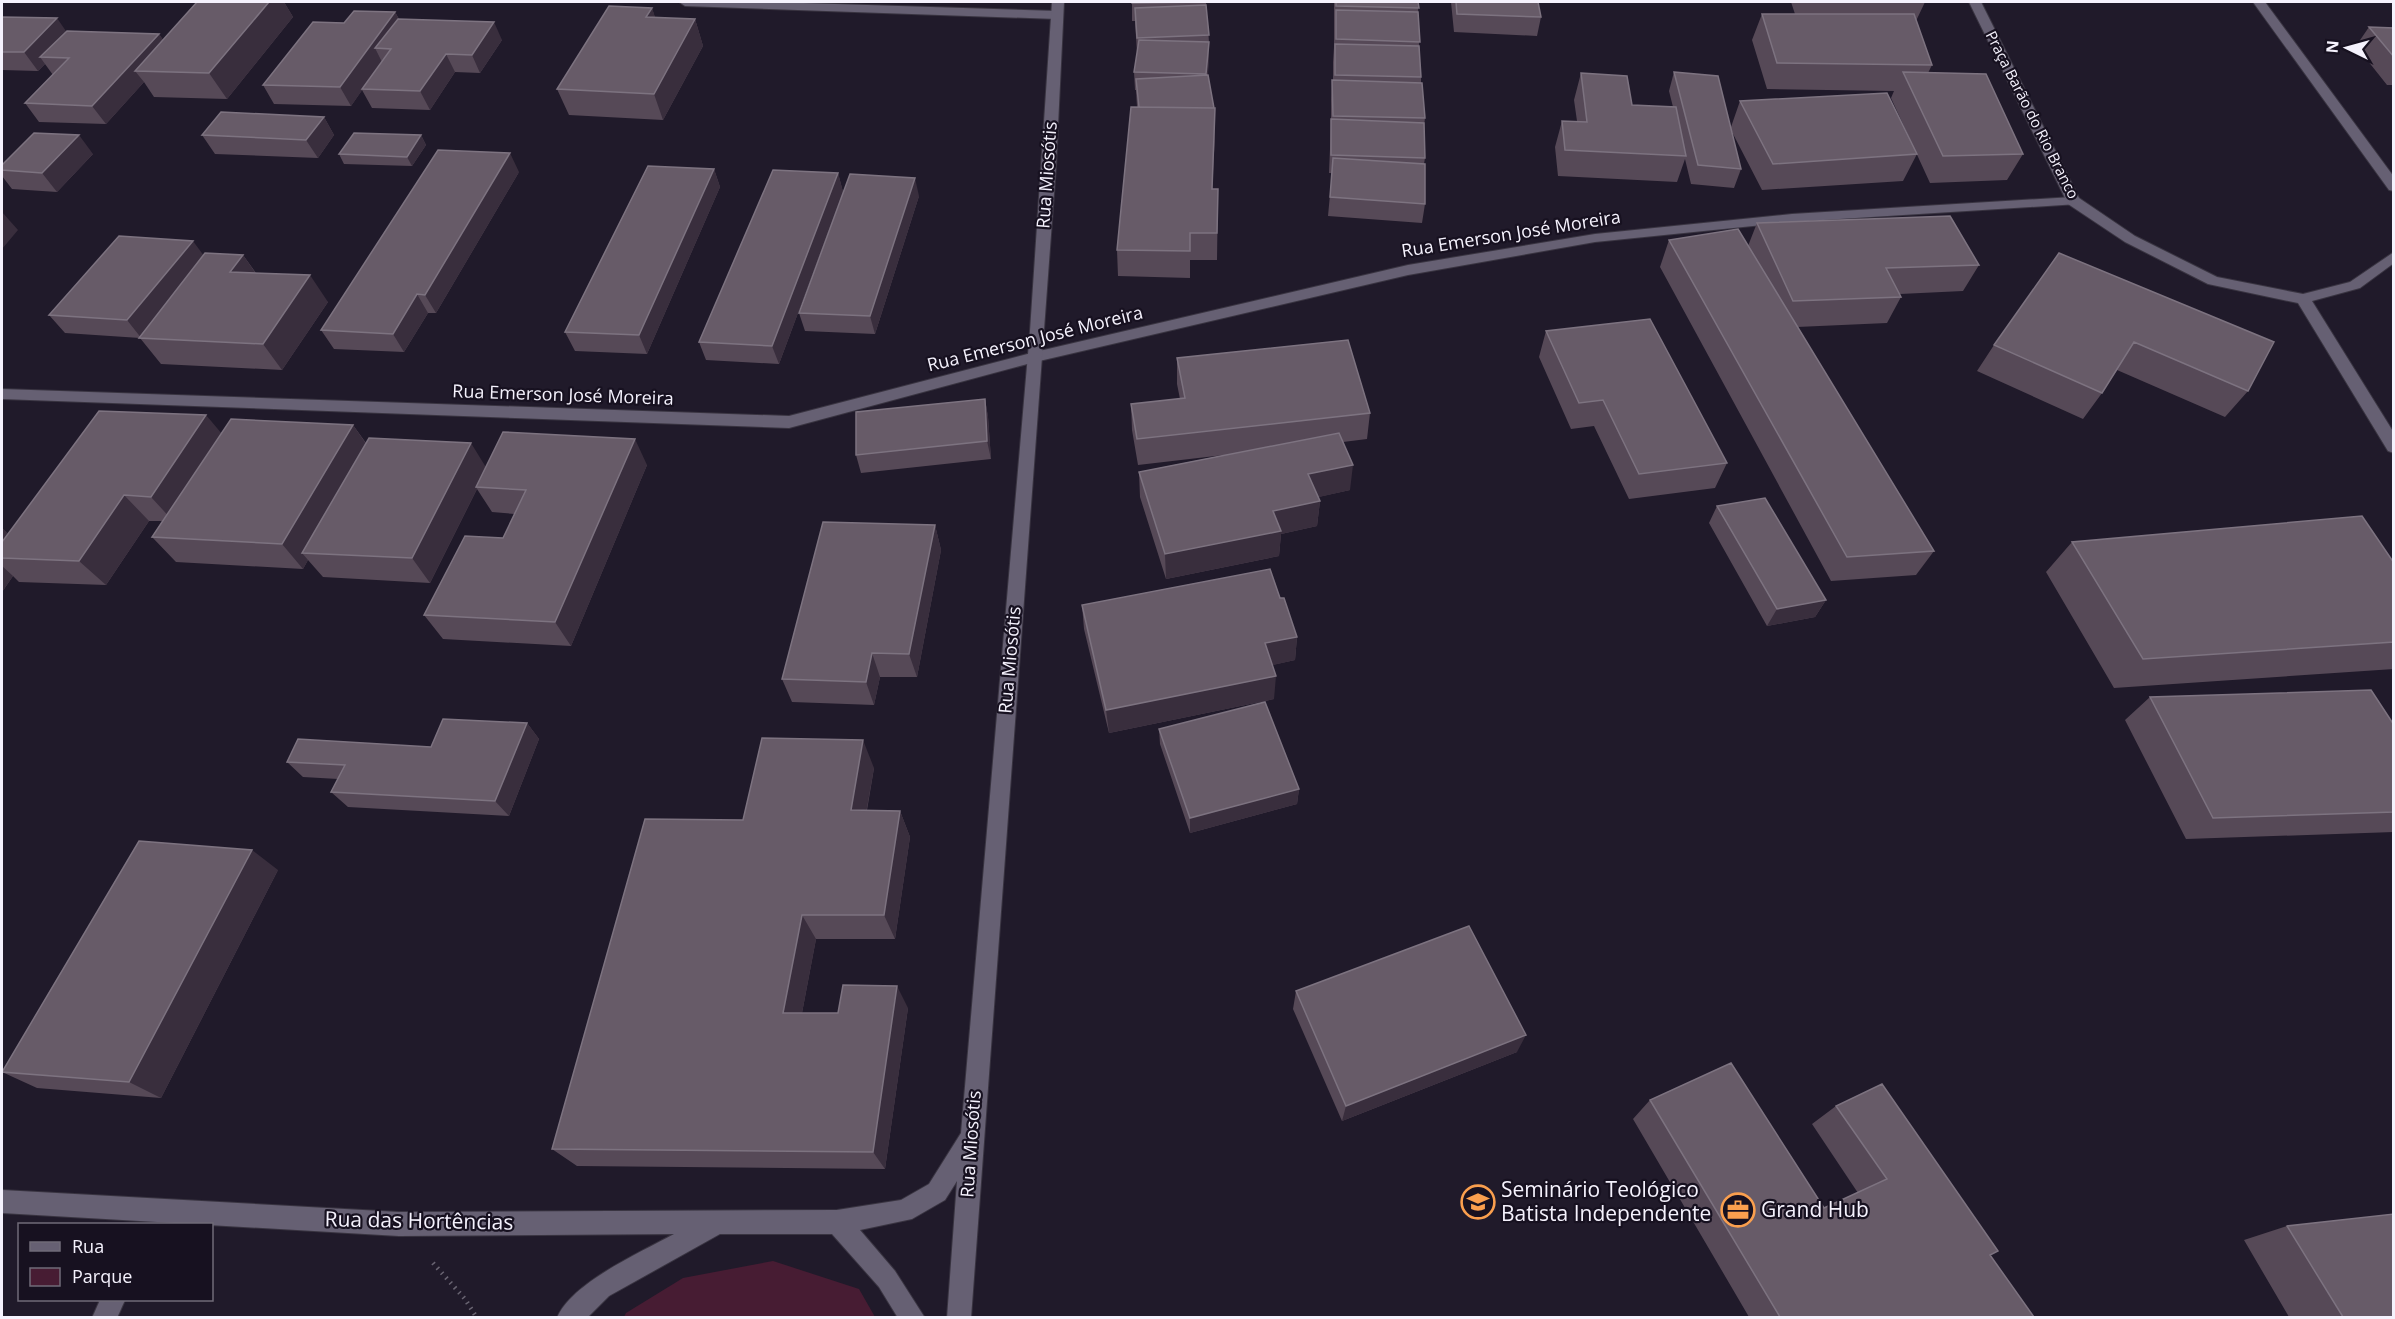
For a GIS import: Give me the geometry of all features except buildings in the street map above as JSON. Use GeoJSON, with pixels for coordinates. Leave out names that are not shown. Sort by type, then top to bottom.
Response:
{"type":"FeatureCollection","features":[{"type":"Feature","properties":{"kind":"street"},"geometry":{"type":"LineString","coordinates":[[685,2],[1058,8]]}},
{"type":"Feature","properties":{"kind":"street","name":"Praça Barão do Rio Branco"},"geometry":{"type":"LineString","coordinates":[[1975,2],[2073,201],[2130,239],[2213,281],[2303,299],[2355,285],[2394,256]]}},
{"type":"Feature","properties":{"kind":"street"},"geometry":{"type":"LineString","coordinates":[[2259,2],[2394,187]]}},
{"type":"Feature","properties":{"kind":"street","name":"Rua Miosótis"},"geometry":{"type":"LineString","coordinates":[[959,1317],[970,1139],[1035,357],[1058,8]]}},
{"type":"Feature","properties":{"kind":"street","name":"Rua Emerson José Moreira"},"geometry":{"type":"LineString","coordinates":[[2,394],[789,422],[1035,357],[1408,270],[1595,238],[1792,218],[2073,201]]}},
{"type":"Feature","properties":{"kind":"street"},"geometry":{"type":"LineString","coordinates":[[2303,299],[2394,447]]}},
{"type":"Feature","properties":{"kind":"street","name":"Rua das Hortências"},"geometry":{"type":"LineString","coordinates":[[2,1202],[168,1217],[399,1224],[837,1222],[904,1211],[937,1192],[970,1139]]}},
{"type":"Feature","properties":{"kind":"street"},"geometry":{"type":"LineString","coordinates":[[568,1317],[601,1287],[718,1222]]}},
{"type":"Feature","properties":{"kind":"street"},"geometry":{"type":"LineString","coordinates":[[837,1222],[887,1279],[913,1317]]}},
{"type":"Feature","properties":{"kind":"street"},"geometry":{"type":"LineString","coordinates":[[104,1317],[112,1301]]}},
{"type":"Feature","properties":{"kind":"path"},"geometry":{"type":"LineString","coordinates":[[399,1224],[465,1299],[477,1317]]}},
{"type":"Feature","properties":{"kind":"green space"},"geometry":{"type":"Polygon","coordinates":[[[773,1261],[859,1289],[875,1317],[624,1317],[626,1313],[683,1278],[773,1261]]]}},
{"type":"Feature","properties":{"kind":"place","name":"Seminário Teológico Batista Independente"},"geometry":{"type":"Point","coordinates":[1478,1202]}},
{"type":"Feature","properties":{"kind":"place","name":"Grand Hub"},"geometry":{"type":"Point","coordinates":[1738,1210]}}]}
